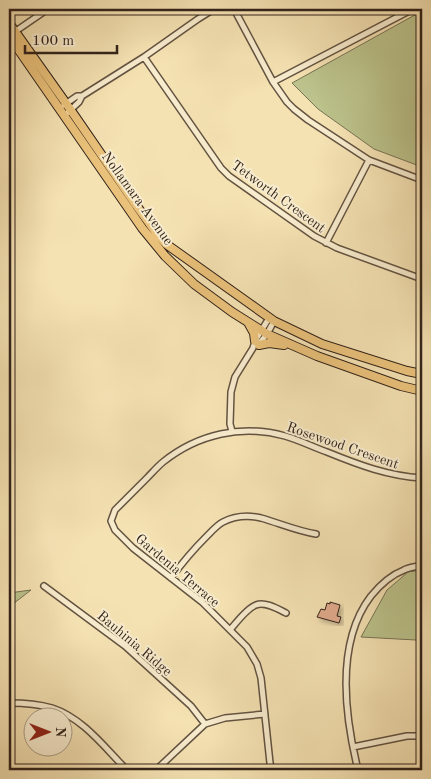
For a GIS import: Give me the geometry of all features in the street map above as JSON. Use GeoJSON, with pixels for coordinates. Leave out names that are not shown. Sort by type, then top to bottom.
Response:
{"type":"FeatureCollection","features":[{"type":"Feature","properties":{"kind":"main road","name":"Nollamara Avenue"},"geometry":{"type":"LineString","coordinates":[[9,23],[11,35],[166,244],[272,319],[322,344],[406,371],[422,374]]}},
{"type":"Feature","properties":{"kind":"main road","name":"Nollamara Avenue"},"geometry":{"type":"LineString","coordinates":[[65,109],[142,228],[165,256],[199,288],[264,332],[294,346],[401,386],[422,391]]}},
{"type":"Feature","properties":{"kind":"main road"},"geometry":{"type":"LineString","coordinates":[[186,258],[181,265],[199,288]]}},
{"type":"Feature","properties":{"kind":"main road"},"geometry":{"type":"LineString","coordinates":[[248,322],[254,333],[256,345],[269,343],[294,346]]}},
{"type":"Feature","properties":{"kind":"street"},"geometry":{"type":"LineString","coordinates":[[11,35],[48,9]]}},
{"type":"Feature","properties":{"kind":"street"},"geometry":{"type":"LineString","coordinates":[[65,109],[76,96],[82,96],[144,57],[212,9]]}},
{"type":"Feature","properties":{"kind":"street"},"geometry":{"type":"LineString","coordinates":[[234,9],[274,82],[294,109],[369,160],[422,180]]}},
{"type":"Feature","properties":{"kind":"street"},"geometry":{"type":"LineString","coordinates":[[274,82],[413,9]]}},
{"type":"Feature","properties":{"kind":"street","name":"Tetworth Crescent"},"geometry":{"type":"LineString","coordinates":[[144,57],[222,168],[238,184],[326,243],[422,279]]}},
{"type":"Feature","properties":{"kind":"street"},"geometry":{"type":"LineString","coordinates":[[326,243],[369,160]]}},
{"type":"Feature","properties":{"kind":"street"},"geometry":{"type":"LineString","coordinates":[[232,432],[230,424],[231,392],[235,377],[272,319]]}},
{"type":"Feature","properties":{"kind":"street","name":"Rosewood Crescent"},"geometry":{"type":"LineString","coordinates":[[111,521],[115,510],[162,463],[191,444],[232,432],[262,432],[286,436],[372,469],[405,477],[422,478]]}},
{"type":"Feature","properties":{"kind":"street"},"geometry":{"type":"LineString","coordinates":[[171,578],[191,552],[212,530],[222,522],[233,518],[246,516],[260,518],[300,531],[316,534]]}},
{"type":"Feature","properties":{"kind":"street","name":"Gardenia Terrace"},"geometry":{"type":"LineString","coordinates":[[111,521],[115,530],[133,548],[202,602],[247,647],[257,664],[261,678],[272,770]]}},
{"type":"Feature","properties":{"kind":"street"},"geometry":{"type":"LineString","coordinates":[[358,770],[346,698],[350,646],[356,624],[364,606],[378,588],[391,577],[404,570],[422,565]]}},
{"type":"Feature","properties":{"kind":"street","name":"Bauhinia Ridge"},"geometry":{"type":"LineString","coordinates":[[44,586],[126,646],[191,706],[205,724]]}},
{"type":"Feature","properties":{"kind":"street"},"geometry":{"type":"LineString","coordinates":[[230,630],[256,604],[265,604],[286,613]]}},
{"type":"Feature","properties":{"kind":"street"},"geometry":{"type":"LineString","coordinates":[[9,703],[26,703],[52,709],[74,719],[94,736],[127,770]]}},
{"type":"Feature","properties":{"kind":"street"},"geometry":{"type":"LineString","coordinates":[[156,770],[205,724],[226,718],[265,714]]}},
{"type":"Feature","properties":{"kind":"street"},"geometry":{"type":"LineString","coordinates":[[353,747],[407,736],[422,736]]}},
{"type":"Feature","properties":{"kind":"green space"},"geometry":{"type":"Polygon","coordinates":[[[422,11],[422,167],[374,149],[318,109],[292,83],[422,11]]]}},
{"type":"Feature","properties":{"kind":"green space"},"geometry":{"type":"Polygon","coordinates":[[[422,570],[422,649],[416,640],[361,637],[387,590],[408,572],[422,570]]]}},
{"type":"Feature","properties":{"kind":"green space"},"geometry":{"type":"Polygon","coordinates":[[[31,590],[9,607],[9,593],[31,590]]]}},
{"type":"Feature","properties":{"kind":"building"},"geometry":{"type":"Polygon","coordinates":[[[330,602],[340,605],[337,616],[341,617],[339,623],[317,617],[321,609],[325,610],[327,603],[330,604],[330,602]]]}}]}
